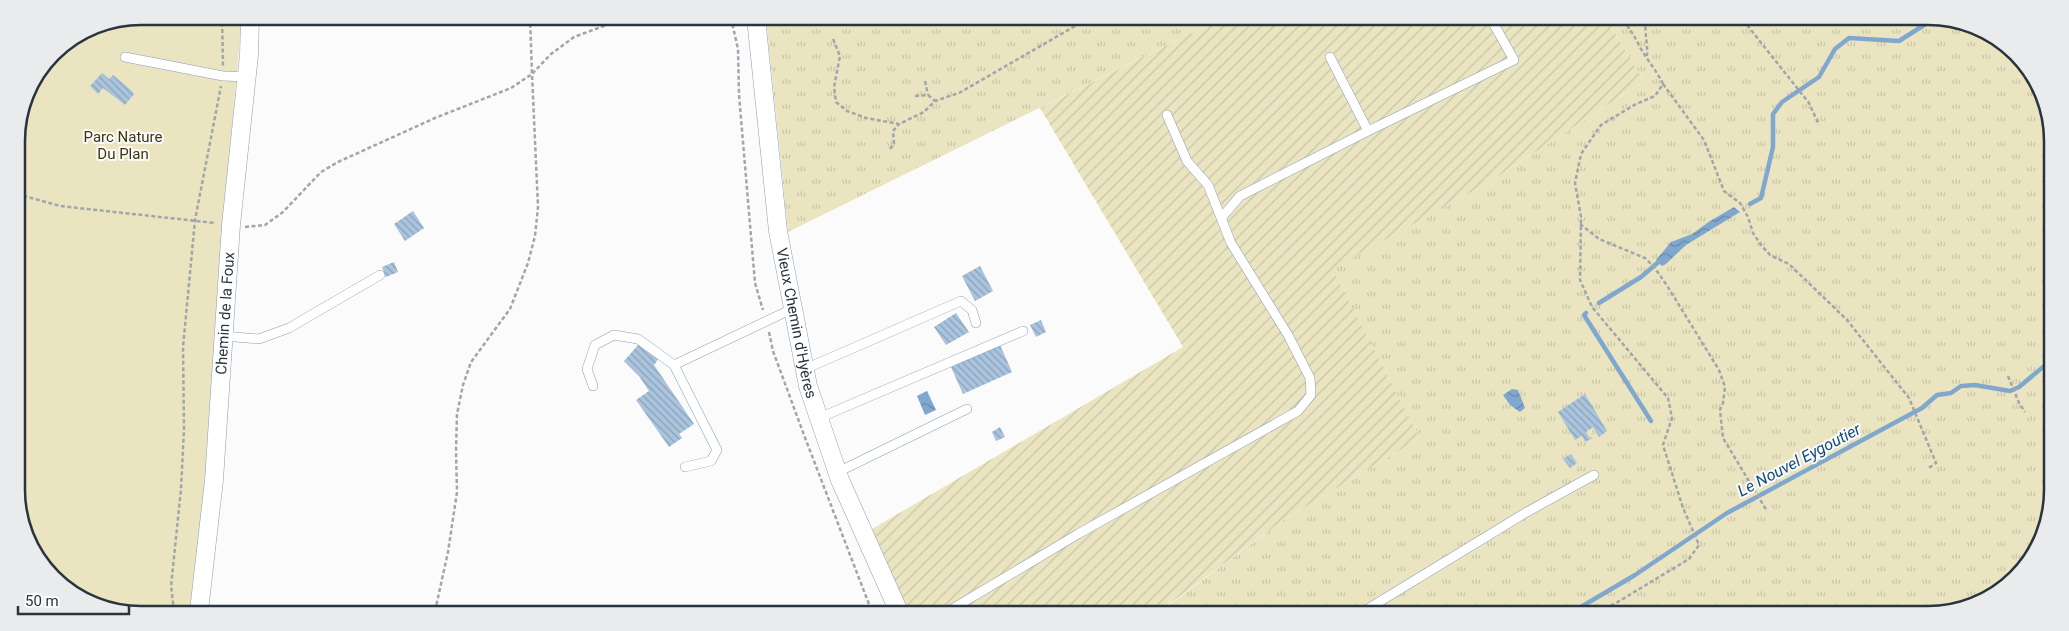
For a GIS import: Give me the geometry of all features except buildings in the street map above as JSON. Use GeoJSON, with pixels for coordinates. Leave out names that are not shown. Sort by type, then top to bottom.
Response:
{"type":"FeatureCollection","features":[{"type":"Feature","properties":{"kind":"street","name":"Chemin de la Foux"},"geometry":{"type":"LineString","coordinates":[[200,606],[214,480],[231,225],[250,56],[250,25]]}},
{"type":"Feature","properties":{"kind":"street","name":"Vieux Chemin d'Hyères"},"geometry":{"type":"LineString","coordinates":[[757,25],[772,190],[778,231],[808,386],[840,480],[896,606]]}},
{"type":"Feature","properties":{"kind":"lane"},"geometry":{"type":"LineString","coordinates":[[1222,217],[1240,196],[1514,60],[1494,25]]}},
{"type":"Feature","properties":{"kind":"lane"},"geometry":{"type":"LineString","coordinates":[[125,57],[223,76],[247,77]]}},
{"type":"Feature","properties":{"kind":"lane"},"geometry":{"type":"LineString","coordinates":[[1330,57],[1368,131]]}},
{"type":"Feature","properties":{"kind":"lane"},"geometry":{"type":"LineString","coordinates":[[957,606],[1078,534],[1298,411],[1311,395],[1310,378],[1288,335],[1231,243],[1208,185],[1187,160],[1167,115]]}},
{"type":"Feature","properties":{"kind":"lane"},"geometry":{"type":"LineString","coordinates":[[223,336],[259,339],[273,335],[289,328],[380,275]]}},
{"type":"Feature","properties":{"kind":"lane"},"geometry":{"type":"LineString","coordinates":[[805,369],[961,301],[972,310],[976,323]]}},
{"type":"Feature","properties":{"kind":"lane"},"geometry":{"type":"LineString","coordinates":[[674,365],[724,340],[767,323],[794,308]]}},
{"type":"Feature","properties":{"kind":"lane"},"geometry":{"type":"LineString","coordinates":[[819,418],[1024,331]]}},
{"type":"Feature","properties":{"kind":"lane"},"geometry":{"type":"LineString","coordinates":[[593,386],[587,369],[595,345],[614,335],[638,339],[674,365],[717,450],[711,461],[685,467]]}},
{"type":"Feature","properties":{"kind":"lane"},"geometry":{"type":"LineString","coordinates":[[838,472],[967,409]]}},
{"type":"Feature","properties":{"kind":"lane"},"geometry":{"type":"LineString","coordinates":[[1372,606],[1525,513],[1594,475]]}},
{"type":"Feature","properties":{"kind":"path"},"geometry":{"type":"LineString","coordinates":[[173,606],[171,586],[181,488],[184,429],[183,347],[195,220],[223,76],[222,25]]}},
{"type":"Feature","properties":{"kind":"path"},"geometry":{"type":"LineString","coordinates":[[436,606],[448,552],[457,492],[457,414],[463,385],[471,362],[510,309],[528,263],[535,236],[538,206],[530,25]]}},
{"type":"Feature","properties":{"kind":"path"},"geometry":{"type":"LineString","coordinates":[[25,196],[60,206],[119,214],[195,220],[250,227],[265,225],[283,212],[321,172],[435,118],[511,88],[532,74],[551,54],[574,37],[606,25]]}},
{"type":"Feature","properties":{"kind":"path"},"geometry":{"type":"LineString","coordinates":[[733,25],[738,49],[755,282],[774,351],[790,398],[870,606]]}},
{"type":"Feature","properties":{"kind":"path"},"geometry":{"type":"LineString","coordinates":[[890,149],[894,144],[893,131],[899,124],[924,112],[935,101],[959,93],[1077,25]]}},
{"type":"Feature","properties":{"kind":"path"},"geometry":{"type":"LineString","coordinates":[[1627,25],[1636,36],[1663,84],[1704,140],[1724,191],[1740,202],[1748,217],[1753,233],[1761,245],[1770,255],[1789,264],[1847,320],[1909,398],[1936,463],[1926,469]]}},
{"type":"Feature","properties":{"kind":"path"},"geometry":{"type":"LineString","coordinates":[[1646,25],[1648,45],[1647,58]]}},
{"type":"Feature","properties":{"kind":"path"},"geometry":{"type":"LineString","coordinates":[[1747,25],[1804,98],[1819,126]]}},
{"type":"Feature","properties":{"kind":"path"},"geometry":{"type":"LineString","coordinates":[[834,39],[840,56],[834,87],[836,102],[848,111],[866,118],[899,124]]}},
{"type":"Feature","properties":{"kind":"path"},"geometry":{"type":"LineString","coordinates":[[925,81],[928,95],[935,101]]}},
{"type":"Feature","properties":{"kind":"path"},"geometry":{"type":"LineString","coordinates":[[1608,606],[1688,559],[1699,545],[1690,527],[1663,445],[1672,418],[1668,398],[1592,308],[1580,280],[1580,224],[1575,183],[1581,154],[1601,125],[1636,104],[1655,96],[1663,84]]}},
{"type":"Feature","properties":{"kind":"path"},"geometry":{"type":"LineString","coordinates":[[915,96],[928,95]]}},
{"type":"Feature","properties":{"kind":"path"},"geometry":{"type":"LineString","coordinates":[[1580,224],[1599,239],[1645,258],[1657,271],[1719,370],[1725,387],[1720,410],[1723,438],[1767,510]]}},
{"type":"Feature","properties":{"kind":"path"},"geometry":{"type":"LineString","coordinates":[[2008,376],[2025,412]]}},
{"type":"Feature","properties":{"kind":"green space","name":"Parc Nature Du Plan"},"geometry":{"type":"Polygon","coordinates":[[[141,25],[241,25],[218,284],[206,480],[193,606],[126,605],[111,602],[83,590],[70,582],[49,561],[34,534],[27,512],[25,490],[26,126],[29,111],[37,90],[49,70],[59,59],[83,41],[104,31],[119,27],[141,25]]]}},
{"type":"Feature","properties":{"kind":"green space"},"geometry":{"type":"Polygon","coordinates":[[[767,25],[1208,25],[788,232],[767,25]]]}},
{"type":"Feature","properties":{"kind":"green space"},"geometry":{"type":"Polygon","coordinates":[[[1208,25],[1610,25],[1644,81],[1486,184],[1332,269],[1420,438],[1282,521],[1167,606],[905,606],[872,529],[1183,347],[1040,108],[1208,25]]]}},
{"type":"Feature","properties":{"kind":"green space"},"geometry":{"type":"Polygon","coordinates":[[[1610,25],[1943,26],[1972,34],[1999,49],[2024,77],[2038,104],[2044,134],[2044,490],[2040,520],[2035,534],[2028,548],[2010,572],[1999,582],[1972,597],[1950,604],[1935,606],[1167,606],[1282,521],[1420,438],[1331,269],[1486,184],[1644,81],[1610,25]]]}},
{"type":"Feature","properties":{"kind":"water"},"geometry":{"type":"Polygon","coordinates":[[[1734,207],[1740,212],[1686,245],[1666,264],[1662,266],[1656,260],[1671,242],[1692,234],[1734,207]]]}},
{"type":"Feature","properties":{"kind":"water"},"geometry":{"type":"Polygon","coordinates":[[[1512,389],[1518,390],[1525,408],[1520,412],[1510,405],[1503,395],[1512,389]]]}},
{"type":"Feature","properties":{"kind":"water"},"geometry":{"type":"Polygon","coordinates":[[[927,391],[936,410],[925,415],[917,396],[927,391]]]}},
{"type":"Feature","properties":{"kind":"waterway"},"geometry":{"type":"LineString","coordinates":[[1750,204],[1761,198],[1773,147],[1773,114],[1782,102],[1819,77],[1835,49],[1849,38],[1899,41],[1924,25]]}},
{"type":"Feature","properties":{"kind":"waterway"},"geometry":{"type":"LineString","coordinates":[[1599,303],[1641,277],[1662,259]]}},
{"type":"Feature","properties":{"kind":"waterway"},"geometry":{"type":"LineString","coordinates":[[1586,313],[1584,315],[1651,421]]}},
{"type":"Feature","properties":{"kind":"waterway","name":"Le Nouvel Eygoutier"},"geometry":{"type":"LineString","coordinates":[[1583,606],[1635,575],[1727,513],[1922,408],[1937,395],[1951,393],[1961,386],[1975,385],[2010,391],[2019,387],[2044,366]]}}]}
